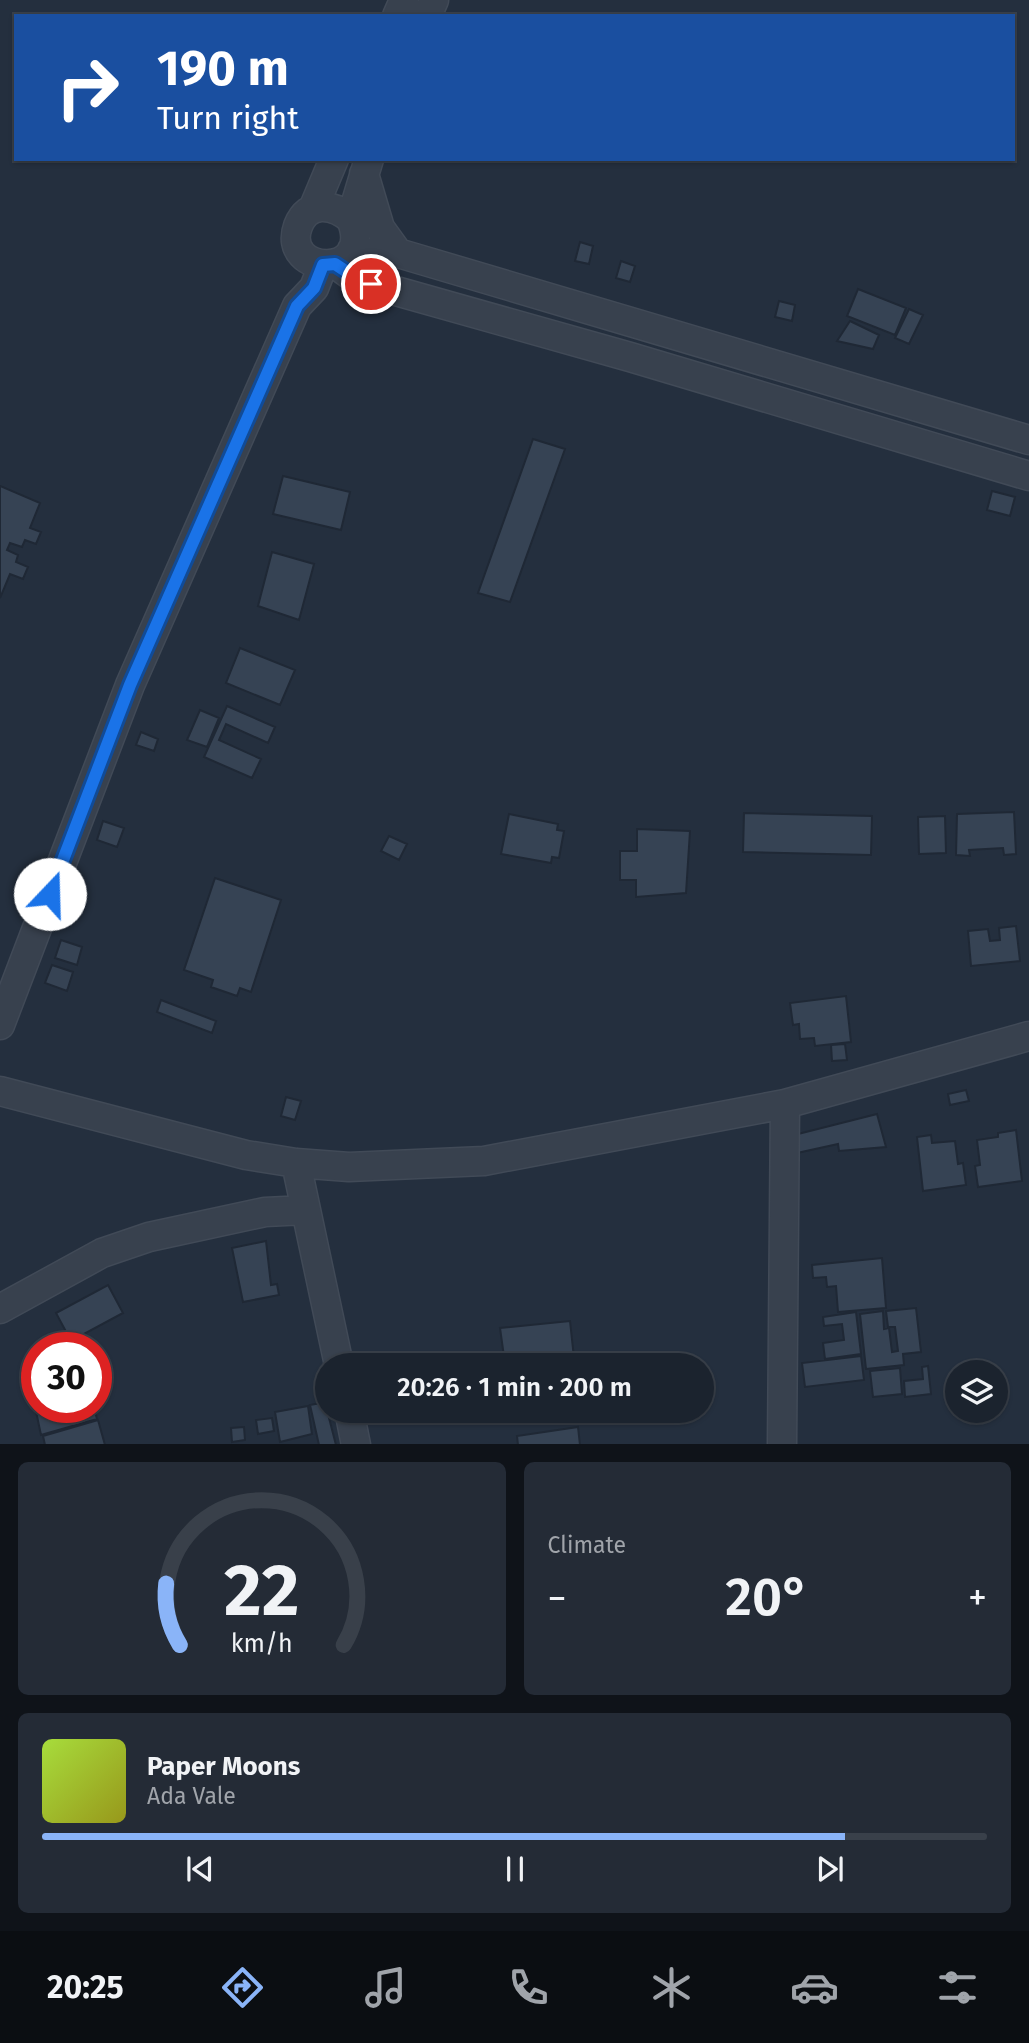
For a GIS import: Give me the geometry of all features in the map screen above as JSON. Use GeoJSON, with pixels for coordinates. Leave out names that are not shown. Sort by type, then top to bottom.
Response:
{"type":"FeatureCollection","features":[{"type":"Feature","properties":{"kind":"street"},"geometry":{"type":"LineString","coordinates":[[333,161],[313,209],[299,222],[296,231],[300,249],[305,257],[314,262],[372,253],[398,253],[1029,440]]}},
{"type":"Feature","properties":{"kind":"street"},"geometry":{"type":"LineString","coordinates":[[351,219],[367,167]]}},
{"type":"Feature","properties":{"kind":"street"},"geometry":{"type":"LineString","coordinates":[[367,167],[380,228],[398,253]]}},
{"type":"Feature","properties":{"kind":"street"},"geometry":{"type":"LineString","coordinates":[[0,1025],[130,685],[297,306],[355,240],[351,219],[340,209],[327,206],[313,209]]}},
{"type":"Feature","properties":{"kind":"street"},"geometry":{"type":"LineString","coordinates":[[297,306],[293,278],[300,249]]}},
{"type":"Feature","properties":{"kind":"street"},"geometry":{"type":"LineString","coordinates":[[337,260],[353,276],[371,284],[643,361],[1029,477]]}},
{"type":"Feature","properties":{"kind":"street"},"geometry":{"type":"LineString","coordinates":[[0,1091],[246,1155],[296,1163],[349,1167],[484,1161],[785,1104],[1029,1036]]}},
{"type":"Feature","properties":{"kind":"street"},"geometry":{"type":"LineString","coordinates":[[782,1444],[785,1104]]}},
{"type":"Feature","properties":{"kind":"street"},"geometry":{"type":"LineString","coordinates":[[296,1163],[336,1353]]}},
{"type":"Feature","properties":{"kind":"street"},"geometry":{"type":"LineString","coordinates":[[0,1309],[102,1253],[149,1237],[265,1212],[306,1210]]}},
{"type":"Feature","properties":{"kind":"street"},"geometry":{"type":"LineString","coordinates":[[352,1423],[356,1444]]}},
{"type":"Feature","properties":{"kind":"building"},"geometry":{"type":"Polygon","coordinates":[[[580,242],[593,246],[589,264],[575,261],[580,242]]]}},
{"type":"Feature","properties":{"kind":"building"},"geometry":{"type":"Polygon","coordinates":[[[621,261],[635,266],[630,282],[616,278],[621,261]]]}},
{"type":"Feature","properties":{"kind":"building"},"geometry":{"type":"Polygon","coordinates":[[[858,289],[906,308],[895,335],[847,316],[858,289]]]}},
{"type":"Feature","properties":{"kind":"building"},"geometry":{"type":"Polygon","coordinates":[[[779,301],[795,305],[792,321],[775,317],[779,301]]]}},
{"type":"Feature","properties":{"kind":"building"},"geometry":{"type":"Polygon","coordinates":[[[909,309],[923,315],[909,344],[895,338],[909,309]]]}},
{"type":"Feature","properties":{"kind":"building"},"geometry":{"type":"Polygon","coordinates":[[[850,321],[879,335],[873,349],[837,341],[850,321]]]}},
{"type":"Feature","properties":{"kind":"building"},"geometry":{"type":"Polygon","coordinates":[[[533,439],[565,449],[510,602],[478,593],[533,439]]]}},
{"type":"Feature","properties":{"kind":"building"},"geometry":{"type":"Polygon","coordinates":[[[283,476],[350,492],[341,530],[273,514],[283,476]]]}},
{"type":"Feature","properties":{"kind":"building"},"geometry":{"type":"Polygon","coordinates":[[[0,486],[40,503],[30,528],[41,532],[36,544],[25,540],[22,547],[10,543],[7,550],[18,555],[16,562],[28,567],[23,579],[10,574],[0,598],[0,486]]]}},
{"type":"Feature","properties":{"kind":"building"},"geometry":{"type":"Polygon","coordinates":[[[992,491],[1015,497],[1010,516],[987,510],[992,491]]]}},
{"type":"Feature","properties":{"kind":"building"},"geometry":{"type":"Polygon","coordinates":[[[272,552],[314,564],[299,620],[258,606],[272,552]]]}},
{"type":"Feature","properties":{"kind":"building"},"geometry":{"type":"Polygon","coordinates":[[[240,648],[295,670],[280,705],[226,683],[240,648]]]}},
{"type":"Feature","properties":{"kind":"building"},"geometry":{"type":"Polygon","coordinates":[[[227,706],[275,727],[268,743],[226,724],[219,740],[261,759],[252,778],[204,757],[227,706]]]}},
{"type":"Feature","properties":{"kind":"building"},"geometry":{"type":"Polygon","coordinates":[[[200,710],[219,718],[207,747],[187,740],[200,710]]]}},
{"type":"Feature","properties":{"kind":"building"},"geometry":{"type":"Polygon","coordinates":[[[141,732],[158,739],[154,751],[136,745],[141,732]]]}},
{"type":"Feature","properties":{"kind":"building"},"geometry":{"type":"Polygon","coordinates":[[[1014,812],[1016,854],[1004,855],[1003,848],[969,850],[970,856],[956,855],[957,814],[1014,812]]]}},
{"type":"Feature","properties":{"kind":"building"},"geometry":{"type":"Polygon","coordinates":[[[744,813],[872,816],[871,855],[743,852],[744,813]]]}},
{"type":"Feature","properties":{"kind":"building"},"geometry":{"type":"Polygon","coordinates":[[[509,814],[558,824],[557,830],[564,831],[559,858],[552,857],[551,863],[501,854],[509,814]]]}},
{"type":"Feature","properties":{"kind":"building"},"geometry":{"type":"Polygon","coordinates":[[[945,816],[946,853],[919,854],[918,817],[945,816]]]}},
{"type":"Feature","properties":{"kind":"building"},"geometry":{"type":"Polygon","coordinates":[[[103,821],[124,828],[117,847],[97,840],[103,821]]]}},
{"type":"Feature","properties":{"kind":"building"},"geometry":{"type":"Polygon","coordinates":[[[637,829],[690,831],[686,893],[636,897],[636,880],[620,880],[620,851],[637,851],[637,829]]]}},
{"type":"Feature","properties":{"kind":"building"},"geometry":{"type":"Polygon","coordinates":[[[389,836],[407,844],[399,860],[381,851],[389,836]]]}},
{"type":"Feature","properties":{"kind":"building"},"geometry":{"type":"Polygon","coordinates":[[[215,878],[281,900],[251,992],[240,988],[237,996],[211,987],[213,980],[184,970],[215,878]]]}},
{"type":"Feature","properties":{"kind":"building"},"geometry":{"type":"Polygon","coordinates":[[[1016,926],[1020,961],[971,966],[968,931],[988,929],[990,941],[1000,940],[999,928],[1016,926]]]}},
{"type":"Feature","properties":{"kind":"building"},"geometry":{"type":"Polygon","coordinates":[[[61,940],[82,947],[77,965],[55,958],[61,940]]]}},
{"type":"Feature","properties":{"kind":"building"},"geometry":{"type":"Polygon","coordinates":[[[52,965],[73,972],[67,991],[45,983],[52,965]]]}},
{"type":"Feature","properties":{"kind":"building"},"geometry":{"type":"Polygon","coordinates":[[[846,996],[851,1042],[815,1046],[814,1038],[800,1039],[799,1024],[793,1025],[790,1003],[846,996]]]}},
{"type":"Feature","properties":{"kind":"building"},"geometry":{"type":"Polygon","coordinates":[[[161,1000],[216,1021],[212,1033],[157,1012],[161,1000]]]}},
{"type":"Feature","properties":{"kind":"building"},"geometry":{"type":"Polygon","coordinates":[[[845,1044],[847,1060],[832,1061],[831,1045],[845,1044]]]}},
{"type":"Feature","properties":{"kind":"building"},"geometry":{"type":"Polygon","coordinates":[[[966,1090],[969,1101],[950,1105],[948,1094],[966,1090]]]}},
{"type":"Feature","properties":{"kind":"building"},"geometry":{"type":"Polygon","coordinates":[[[286,1097],[301,1101],[295,1120],[281,1116],[286,1097]]]}},
{"type":"Feature","properties":{"kind":"building"},"geometry":{"type":"Polygon","coordinates":[[[877,1114],[886,1147],[839,1151],[838,1144],[797,1153],[794,1135],[877,1114]]]}},
{"type":"Feature","properties":{"kind":"building"},"geometry":{"type":"Polygon","coordinates":[[[1016,1130],[1022,1181],[978,1187],[975,1166],[980,1165],[977,1140],[998,1137],[998,1133],[1016,1130]]]}},
{"type":"Feature","properties":{"kind":"building"},"geometry":{"type":"Polygon","coordinates":[[[931,1135],[932,1143],[955,1141],[958,1164],[963,1163],[966,1185],[923,1191],[917,1137],[931,1135]]]}},
{"type":"Feature","properties":{"kind":"building"},"geometry":{"type":"Polygon","coordinates":[[[266,1241],[271,1285],[277,1284],[279,1295],[243,1302],[232,1248],[266,1241]]]}},
{"type":"Feature","properties":{"kind":"building"},"geometry":{"type":"Polygon","coordinates":[[[882,1258],[886,1308],[838,1312],[836,1286],[827,1287],[826,1277],[813,1278],[812,1265],[882,1258]]]}},
{"type":"Feature","properties":{"kind":"building"},"geometry":{"type":"Polygon","coordinates":[[[108,1285],[123,1313],[88,1332],[66,1332],[56,1313],[108,1285]]]}},
{"type":"Feature","properties":{"kind":"building"},"geometry":{"type":"Polygon","coordinates":[[[916,1308],[921,1352],[903,1354],[904,1365],[866,1369],[860,1314],[883,1311],[884,1329],[889,1328],[892,1352],[898,1351],[895,1327],[888,1327],[886,1311],[916,1308]]]}},
{"type":"Feature","properties":{"kind":"building"},"geometry":{"type":"Polygon","coordinates":[[[856,1312],[861,1354],[825,1359],[823,1343],[844,1340],[842,1324],[824,1326],[823,1317],[856,1312]]]}},
{"type":"Feature","properties":{"kind":"building"},"geometry":{"type":"Polygon","coordinates":[[[570,1321],[573,1353],[503,1353],[500,1328],[570,1321]]]}},
{"type":"Feature","properties":{"kind":"building"},"geometry":{"type":"Polygon","coordinates":[[[861,1356],[864,1380],[805,1387],[802,1363],[861,1356]]]}},
{"type":"Feature","properties":{"kind":"building"},"geometry":{"type":"Polygon","coordinates":[[[928,1366],[931,1394],[905,1397],[904,1381],[923,1379],[922,1367],[928,1366]]]}},
{"type":"Feature","properties":{"kind":"building"},"geometry":{"type":"Polygon","coordinates":[[[900,1368],[902,1394],[873,1397],[870,1371],[900,1368]]]}},
{"type":"Feature","properties":{"kind":"building"},"geometry":{"type":"Polygon","coordinates":[[[315,1404],[315,1423],[330,1423],[336,1444],[319,1444],[310,1405],[315,1404]]]}},
{"type":"Feature","properties":{"kind":"building"},"geometry":{"type":"Polygon","coordinates":[[[308,1406],[312,1434],[280,1442],[275,1412],[308,1406]]]}},
{"type":"Feature","properties":{"kind":"building"},"geometry":{"type":"Polygon","coordinates":[[[272,1418],[274,1431],[258,1434],[256,1420],[272,1418]]]}},
{"type":"Feature","properties":{"kind":"building"},"geometry":{"type":"Polygon","coordinates":[[[38,1423],[83,1423],[41,1435],[38,1423]]]}},
{"type":"Feature","properties":{"kind":"building"},"geometry":{"type":"Polygon","coordinates":[[[88,1423],[99,1423],[105,1444],[45,1444],[43,1436],[88,1423]]]}},
{"type":"Feature","properties":{"kind":"building"},"geometry":{"type":"Polygon","coordinates":[[[244,1427],[245,1440],[232,1442],[231,1428],[244,1427]]]}},
{"type":"Feature","properties":{"kind":"building"},"geometry":{"type":"Polygon","coordinates":[[[578,1427],[580,1444],[518,1444],[517,1436],[578,1427]]]}},
{"type":"Feature","properties":{"kind":"route"},"geometry":{"type":"LineString","coordinates":[[50,894],[130,685],[297,306],[314,288],[323,265],[335,264],[371,284]]}}]}
